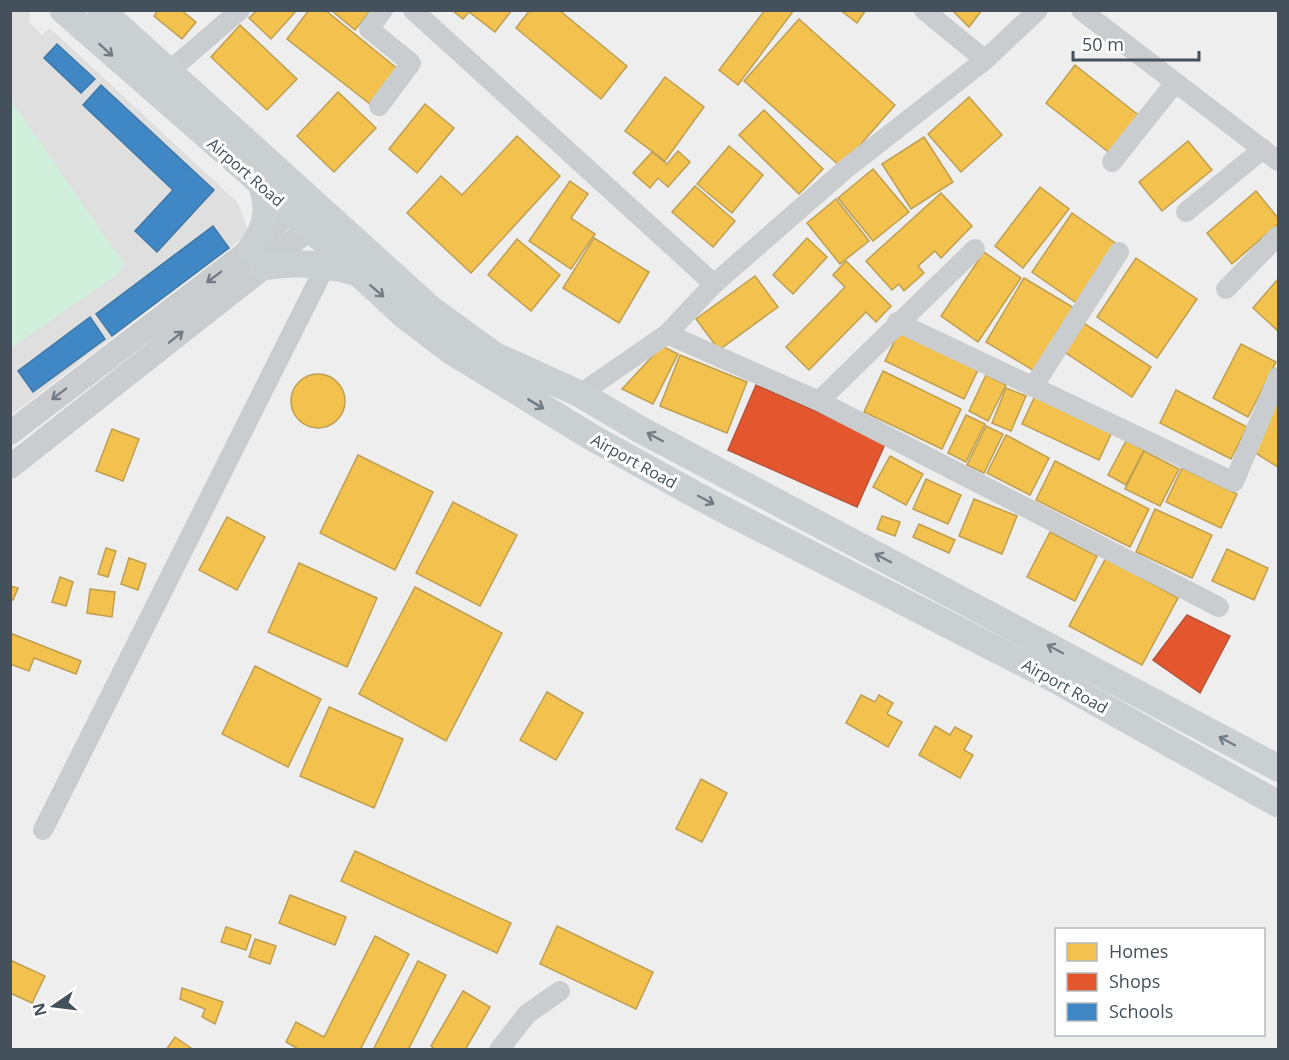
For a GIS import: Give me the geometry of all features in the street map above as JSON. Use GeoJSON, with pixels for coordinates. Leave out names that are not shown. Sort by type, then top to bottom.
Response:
{"type":"FeatureCollection","features":[{"type":"Feature","properties":{"kind":"main road","name":"Airport Road"},"geometry":{"type":"LineString","coordinates":[[63,10],[261,183],[308,212],[384,269],[432,310],[494,355],[580,394],[641,430],[1278,768]]}},
{"type":"Feature","properties":{"kind":"main road","name":"Airport Road"},"geometry":{"type":"LineString","coordinates":[[101,10],[308,212],[355,272],[451,351],[592,438],[709,502],[1056,680],[1278,804]]}},
{"type":"Feature","properties":{"kind":"main road"},"geometry":{"type":"LineString","coordinates":[[261,183],[268,209],[260,236],[257,258],[326,265],[355,272]]}},
{"type":"Feature","properties":{"kind":"street"},"geometry":{"type":"LineString","coordinates":[[167,73],[240,10]]}},
{"type":"Feature","properties":{"kind":"street"},"geometry":{"type":"LineString","coordinates":[[380,106],[411,63],[369,29],[383,10]]}},
{"type":"Feature","properties":{"kind":"street"},"geometry":{"type":"LineString","coordinates":[[413,10],[714,284]]}},
{"type":"Feature","properties":{"kind":"street"},"geometry":{"type":"LineString","coordinates":[[924,10],[985,60]]}},
{"type":"Feature","properties":{"kind":"street"},"geometry":{"type":"LineString","coordinates":[[580,394],[667,334],[714,284],[848,166],[985,60],[1038,10]]}},
{"type":"Feature","properties":{"kind":"street"},"geometry":{"type":"LineString","coordinates":[[1081,10],[1278,161]]}},
{"type":"Feature","properties":{"kind":"street"},"geometry":{"type":"LineString","coordinates":[[1113,162],[1175,83]]}},
{"type":"Feature","properties":{"kind":"street"},"geometry":{"type":"LineString","coordinates":[[1186,212],[1263,149]]}},
{"type":"Feature","properties":{"kind":"street"},"geometry":{"type":"LineString","coordinates":[[10,467],[308,212]]}},
{"type":"Feature","properties":{"kind":"street"},"geometry":{"type":"LineString","coordinates":[[1226,289],[1278,236]]}},
{"type":"Feature","properties":{"kind":"street"},"geometry":{"type":"LineString","coordinates":[[819,401],[897,322],[975,249]]}},
{"type":"Feature","properties":{"kind":"street"},"geometry":{"type":"LineString","coordinates":[[1033,387],[1119,252]]}},
{"type":"Feature","properties":{"kind":"street"},"geometry":{"type":"LineString","coordinates":[[10,433],[257,258]]}},
{"type":"Feature","properties":{"kind":"street"},"geometry":{"type":"LineString","coordinates":[[43,830],[326,265]]}},
{"type":"Feature","properties":{"kind":"street"},"geometry":{"type":"LineString","coordinates":[[897,322],[1234,482],[1278,377]]}},
{"type":"Feature","properties":{"kind":"street"},"geometry":{"type":"LineString","coordinates":[[667,334],[819,401],[1219,607]]}},
{"type":"Feature","properties":{"kind":"street"},"geometry":{"type":"LineString","coordinates":[[499,1050],[527,1014],[560,991]]}},
{"type":"Feature","properties":{"kind":"shaded area"},"geometry":{"type":"Polygon","coordinates":[[[10,11],[30,11],[29,22],[42,35],[50,28],[238,203],[249,233],[11,415],[10,11]]]}},
{"type":"Feature","properties":{"kind":"green space"},"geometry":{"type":"Polygon","coordinates":[[[10,99],[124,264],[119,273],[11,348],[10,99]]]}},
{"type":"Feature","properties":{"kind":"building: Homes"},"geometry":{"type":"Polygon","coordinates":[[[158,10],[181,10],[196,22],[182,39],[154,16],[158,10]]]}},
{"type":"Feature","properties":{"kind":"building: Homes"},"geometry":{"type":"Polygon","coordinates":[[[257,10],[297,10],[271,39],[249,18],[257,10]]]}},
{"type":"Feature","properties":{"kind":"building: Homes"},"geometry":{"type":"Polygon","coordinates":[[[309,10],[325,10],[398,69],[370,104],[287,39],[309,10]]]}},
{"type":"Feature","properties":{"kind":"building: Homes"},"geometry":{"type":"Polygon","coordinates":[[[331,10],[371,10],[355,30],[331,10]]]}},
{"type":"Feature","properties":{"kind":"building: Homes"},"geometry":{"type":"Polygon","coordinates":[[[452,10],[512,10],[495,32],[469,12],[463,19],[452,10]]]}},
{"type":"Feature","properties":{"kind":"building: Homes"},"geometry":{"type":"Polygon","coordinates":[[[530,10],[559,10],[627,66],[601,99],[516,28],[530,10]]]}},
{"type":"Feature","properties":{"kind":"building: Homes"},"geometry":{"type":"Polygon","coordinates":[[[765,10],[794,10],[738,85],[719,70],[765,10]]]}},
{"type":"Feature","properties":{"kind":"building: Homes"},"geometry":{"type":"Polygon","coordinates":[[[840,10],[866,10],[857,23],[840,10]]]}},
{"type":"Feature","properties":{"kind":"building: Homes"},"geometry":{"type":"Polygon","coordinates":[[[952,10],[982,10],[969,27],[952,10]]]}},
{"type":"Feature","properties":{"kind":"building: Homes"},"geometry":{"type":"Polygon","coordinates":[[[799,19],[895,105],[841,167],[744,81],[799,19]]]}},
{"type":"Feature","properties":{"kind":"building: Homes"},"geometry":{"type":"Polygon","coordinates":[[[240,25],[297,79],[267,110],[211,57],[240,25]]]}},
{"type":"Feature","properties":{"kind":"building: Homes"},"geometry":{"type":"Polygon","coordinates":[[[1075,65],[1141,117],[1111,154],[1046,103],[1075,65]]]}},
{"type":"Feature","properties":{"kind":"building: Homes"},"geometry":{"type":"Polygon","coordinates":[[[665,77],[704,107],[665,161],[625,131],[665,77]]]}},
{"type":"Feature","properties":{"kind":"building: Homes"},"geometry":{"type":"Polygon","coordinates":[[[338,92],[376,128],[334,172],[297,136],[338,92]]]}},
{"type":"Feature","properties":{"kind":"building: Homes"},"geometry":{"type":"Polygon","coordinates":[[[969,97],[1002,135],[961,172],[928,134],[969,97]]]}},
{"type":"Feature","properties":{"kind":"building: Homes"},"geometry":{"type":"Polygon","coordinates":[[[425,104],[454,128],[417,173],[389,149],[425,104]]]}},
{"type":"Feature","properties":{"kind":"building: Homes"},"geometry":{"type":"Polygon","coordinates":[[[764,110],[823,169],[799,194],[739,135],[764,110]]]}},
{"type":"Feature","properties":{"kind":"building: Homes"},"geometry":{"type":"Polygon","coordinates":[[[517,136],[560,176],[471,273],[407,213],[441,176],[462,195],[517,136]]]}},
{"type":"Feature","properties":{"kind":"building: Homes"},"geometry":{"type":"Polygon","coordinates":[[[924,137],[953,182],[911,209],[882,164],[924,137]]]}},
{"type":"Feature","properties":{"kind":"building: Homes"},"geometry":{"type":"Polygon","coordinates":[[[1188,141],[1212,170],[1162,211],[1139,182],[1188,141]]]}},
{"type":"Feature","properties":{"kind":"building: Homes"},"geometry":{"type":"Polygon","coordinates":[[[729,146],[763,175],[732,213],[697,184],[729,146]]]}},
{"type":"Feature","properties":{"kind":"building: Homes"},"geometry":{"type":"Polygon","coordinates":[[[678,151],[690,162],[668,187],[658,178],[650,188],[633,173],[652,152],[667,164],[678,151]]]}},
{"type":"Feature","properties":{"kind":"building: Homes"},"geometry":{"type":"Polygon","coordinates":[[[873,169],[909,212],[873,241],[838,198],[873,169]]]}},
{"type":"Feature","properties":{"kind":"building: Homes"},"geometry":{"type":"Polygon","coordinates":[[[570,181],[588,194],[571,218],[595,234],[571,269],[529,241],[570,181]]]}},
{"type":"Feature","properties":{"kind":"building: Homes"},"geometry":{"type":"Polygon","coordinates":[[[695,186],[735,221],[713,247],[672,212],[695,186]]]}},
{"type":"Feature","properties":{"kind":"building: Homes"},"geometry":{"type":"Polygon","coordinates":[[[1040,187],[1069,209],[1023,268],[995,246],[1040,187]]]}},
{"type":"Feature","properties":{"kind":"building: Homes"},"geometry":{"type":"Polygon","coordinates":[[[1256,191],[1278,218],[1278,224],[1232,264],[1207,233],[1256,191]]]}},
{"type":"Feature","properties":{"kind":"building: Homes"},"geometry":{"type":"Polygon","coordinates":[[[941,193],[972,226],[941,258],[935,251],[918,266],[924,273],[904,291],[899,284],[892,290],[866,261],[941,193]]]}},
{"type":"Feature","properties":{"kind":"building: Homes"},"geometry":{"type":"Polygon","coordinates":[[[836,199],[869,241],[840,264],[807,223],[836,199]]]}},
{"type":"Feature","properties":{"kind":"building: Homes"},"geometry":{"type":"Polygon","coordinates":[[[1072,213],[1118,245],[1078,304],[1032,272],[1072,213]]]}},
{"type":"Feature","properties":{"kind":"building: Homes"},"geometry":{"type":"Polygon","coordinates":[[[594,238],[649,272],[619,323],[563,288],[594,238]]]}},
{"type":"Feature","properties":{"kind":"building: Homes"},"geometry":{"type":"Polygon","coordinates":[[[807,238],[827,257],[793,294],[773,275],[807,238]]]}},
{"type":"Feature","properties":{"kind":"building: Homes"},"geometry":{"type":"Polygon","coordinates":[[[517,239],[560,275],[531,311],[488,275],[517,239]]]}},
{"type":"Feature","properties":{"kind":"building: Homes"},"geometry":{"type":"Polygon","coordinates":[[[984,252],[1021,278],[978,342],[941,316],[984,252]]]}},
{"type":"Feature","properties":{"kind":"building: Homes"},"geometry":{"type":"Polygon","coordinates":[[[1136,258],[1197,299],[1157,358],[1097,317],[1136,258]]]}},
{"type":"Feature","properties":{"kind":"building: Homes"},"geometry":{"type":"Polygon","coordinates":[[[846,261],[891,306],[876,322],[866,312],[809,370],[786,347],[845,287],[833,275],[846,261]]]}},
{"type":"Feature","properties":{"kind":"building: Homes"},"geometry":{"type":"Polygon","coordinates":[[[755,276],[778,307],[719,350],[696,319],[755,276]]]}},
{"type":"Feature","properties":{"kind":"building: Homes"},"geometry":{"type":"Polygon","coordinates":[[[1024,278],[1074,308],[1036,372],[986,342],[1024,278]]]}},
{"type":"Feature","properties":{"kind":"building: Homes"},"geometry":{"type":"Polygon","coordinates":[[[1278,279],[1278,331],[1253,308],[1278,279]]]}},
{"type":"Feature","properties":{"kind":"building: Homes"},"geometry":{"type":"Polygon","coordinates":[[[1079,320],[1151,367],[1132,397],[1060,349],[1079,320]]]}},
{"type":"Feature","properties":{"kind":"building: Homes"},"geometry":{"type":"Polygon","coordinates":[[[899,332],[978,370],[964,399],[885,361],[899,332]]]}},
{"type":"Feature","properties":{"kind":"building: Homes"},"geometry":{"type":"Polygon","coordinates":[[[1241,344],[1276,362],[1248,417],[1213,398],[1241,344]]]}},
{"type":"Feature","properties":{"kind":"building: Homes"},"geometry":{"type":"Polygon","coordinates":[[[662,346],[678,354],[653,404],[622,389],[662,346]]]}},
{"type":"Feature","properties":{"kind":"building: Homes"},"geometry":{"type":"Polygon","coordinates":[[[680,355],[747,382],[727,433],[660,406],[680,355]]]}},
{"type":"Feature","properties":{"kind":"building: Homes"},"geometry":{"type":"Polygon","coordinates":[[[883,371],[961,409],[942,449],[864,412],[883,371]]]}},
{"type":"Feature","properties":{"kind":"building: Homes"},"geometry":{"type":"Polygon","coordinates":[[[318,374],[328,376],[337,382],[343,391],[345,401],[343,411],[337,420],[328,426],[318,428],[308,426],[299,420],[293,411],[291,401],[293,391],[299,382],[308,376],[318,374]]]}},
{"type":"Feature","properties":{"kind":"building: Homes"},"geometry":{"type":"Polygon","coordinates":[[[986,375],[1006,385],[988,421],[969,411],[986,375]]]}},
{"type":"Feature","properties":{"kind":"building: Homes"},"geometry":{"type":"Polygon","coordinates":[[[1006,388],[1026,396],[1011,431],[992,423],[1006,388]]]}},
{"type":"Feature","properties":{"kind":"building: Homes"},"geometry":{"type":"Polygon","coordinates":[[[1176,390],[1247,427],[1231,459],[1160,423],[1176,390]]]}},
{"type":"Feature","properties":{"kind":"building: Homes"},"geometry":{"type":"Polygon","coordinates":[[[1035,396],[1112,432],[1099,460],[1022,424],[1035,396]]]}},
{"type":"Feature","properties":{"kind":"building: Homes"},"geometry":{"type":"Polygon","coordinates":[[[1278,400],[1278,467],[1249,449],[1278,400]]]}},
{"type":"Feature","properties":{"kind":"building: Homes"},"geometry":{"type":"Polygon","coordinates":[[[966,415],[985,424],[966,462],[948,453],[966,415]]]}},
{"type":"Feature","properties":{"kind":"building: Homes"},"geometry":{"type":"Polygon","coordinates":[[[986,426],[1003,434],[984,473],[967,465],[986,426]]]}},
{"type":"Feature","properties":{"kind":"building: Homes"},"geometry":{"type":"Polygon","coordinates":[[[112,429],[139,439],[123,481],[96,471],[112,429]]]}},
{"type":"Feature","properties":{"kind":"building: Homes"},"geometry":{"type":"Polygon","coordinates":[[[1006,435],[1049,458],[1030,495],[987,473],[1006,435]]]}},
{"type":"Feature","properties":{"kind":"building: Homes"},"geometry":{"type":"Polygon","coordinates":[[[1126,441],[1144,450],[1126,485],[1108,475],[1126,441]]]}},
{"type":"Feature","properties":{"kind":"building: Homes"},"geometry":{"type":"Polygon","coordinates":[[[1144,451],[1179,469],[1160,506],[1125,489],[1144,451]]]}},
{"type":"Feature","properties":{"kind":"building: Homes"},"geometry":{"type":"Polygon","coordinates":[[[358,455],[433,492],[395,570],[320,533],[358,455]]]}},
{"type":"Feature","properties":{"kind":"building: Homes"},"geometry":{"type":"Polygon","coordinates":[[[890,456],[923,474],[906,505],[873,487],[890,456]]]}},
{"type":"Feature","properties":{"kind":"building: Homes"},"geometry":{"type":"Polygon","coordinates":[[[1055,461],[1149,509],[1130,547],[1036,500],[1055,461]]]}},
{"type":"Feature","properties":{"kind":"building: Homes"},"geometry":{"type":"Polygon","coordinates":[[[1182,468],[1237,494],[1221,528],[1166,502],[1182,468]]]}},
{"type":"Feature","properties":{"kind":"building: Homes"},"geometry":{"type":"Polygon","coordinates":[[[926,479],[961,495],[948,524],[913,509],[926,479]]]}},
{"type":"Feature","properties":{"kind":"building: Homes"},"geometry":{"type":"Polygon","coordinates":[[[974,499],[1017,516],[1002,554],[959,536],[974,499]]]}},
{"type":"Feature","properties":{"kind":"building: Homes"},"geometry":{"type":"Polygon","coordinates":[[[453,502],[517,535],[480,606],[416,573],[453,502]]]}},
{"type":"Feature","properties":{"kind":"building: Homes"},"geometry":{"type":"Polygon","coordinates":[[[1155,509],[1212,535],[1192,578],[1136,552],[1155,509]]]}},
{"type":"Feature","properties":{"kind":"building: Homes"},"geometry":{"type":"Polygon","coordinates":[[[882,516],[900,522],[895,536],[877,529],[882,516]]]}},
{"type":"Feature","properties":{"kind":"building: Homes"},"geometry":{"type":"Polygon","coordinates":[[[227,517],[265,537],[237,590],[199,570],[227,517]]]}},
{"type":"Feature","properties":{"kind":"building: Homes"},"geometry":{"type":"Polygon","coordinates":[[[919,524],[955,540],[949,553],[913,537],[919,524]]]}},
{"type":"Feature","properties":{"kind":"building: Homes"},"geometry":{"type":"Polygon","coordinates":[[[1050,532],[1097,556],[1075,601],[1027,577],[1050,532]]]}},
{"type":"Feature","properties":{"kind":"building: Homes"},"geometry":{"type":"Polygon","coordinates":[[[106,548],[116,551],[108,577],[98,574],[106,548]]]}},
{"type":"Feature","properties":{"kind":"building: Homes"},"geometry":{"type":"Polygon","coordinates":[[[1227,549],[1268,568],[1254,600],[1212,581],[1227,549]]]}},
{"type":"Feature","properties":{"kind":"building: Homes"},"geometry":{"type":"Polygon","coordinates":[[[129,558],[146,564],[138,590],[121,584],[129,558]]]}},
{"type":"Feature","properties":{"kind":"building: Homes"},"geometry":{"type":"Polygon","coordinates":[[[1106,558],[1178,598],[1142,665],[1069,626],[1106,558]]]}},
{"type":"Feature","properties":{"kind":"building: Homes"},"geometry":{"type":"Polygon","coordinates":[[[299,563],[377,598],[347,667],[268,632],[299,563]]]}},
{"type":"Feature","properties":{"kind":"building: Homes"},"geometry":{"type":"Polygon","coordinates":[[[60,577],[73,582],[66,606],[52,602],[60,577]]]}},
{"type":"Feature","properties":{"kind":"building: Homes"},"geometry":{"type":"Polygon","coordinates":[[[10,586],[18,588],[13,600],[10,599],[10,586]]]}},
{"type":"Feature","properties":{"kind":"building: Homes"},"geometry":{"type":"Polygon","coordinates":[[[415,587],[502,633],[446,741],[359,694],[415,587]]]}},
{"type":"Feature","properties":{"kind":"building: Homes"},"geometry":{"type":"Polygon","coordinates":[[[90,589],[115,592],[112,617],[87,613],[90,589]]]}},
{"type":"Feature","properties":{"kind":"building: Homes"},"geometry":{"type":"Polygon","coordinates":[[[10,633],[81,661],[76,674],[34,658],[29,671],[10,664],[10,633]]]}},
{"type":"Feature","properties":{"kind":"building: Homes"},"geometry":{"type":"Polygon","coordinates":[[[255,666],[321,699],[288,767],[222,734],[255,666]]]}},
{"type":"Feature","properties":{"kind":"building: Homes"},"geometry":{"type":"Polygon","coordinates":[[[547,692],[583,713],[556,760],[520,740],[547,692]]]}},
{"type":"Feature","properties":{"kind":"building: Homes"},"geometry":{"type":"Polygon","coordinates":[[[861,695],[875,702],[879,695],[893,703],[887,714],[902,722],[888,747],[846,723],[861,695]]]}},
{"type":"Feature","properties":{"kind":"building: Homes"},"geometry":{"type":"Polygon","coordinates":[[[329,707],[403,739],[374,808],[300,776],[329,707]]]}},
{"type":"Feature","properties":{"kind":"building: Homes"},"geometry":{"type":"Polygon","coordinates":[[[935,726],[950,735],[955,727],[972,736],[964,750],[973,755],[960,778],[919,755],[935,726]]]}},
{"type":"Feature","properties":{"kind":"building: Homes"},"geometry":{"type":"Polygon","coordinates":[[[701,779],[727,793],[702,842],[676,829],[701,779]]]}},
{"type":"Feature","properties":{"kind":"building: Homes"},"geometry":{"type":"Polygon","coordinates":[[[355,851],[511,923],[497,953],[341,881],[355,851]]]}},
{"type":"Feature","properties":{"kind":"building: Homes"},"geometry":{"type":"Polygon","coordinates":[[[290,895],[346,917],[335,945],[279,923],[290,895]]]}},
{"type":"Feature","properties":{"kind":"building: Homes"},"geometry":{"type":"Polygon","coordinates":[[[557,926],[653,972],[636,1009],[540,964],[557,926]]]}},
{"type":"Feature","properties":{"kind":"building: Homes"},"geometry":{"type":"Polygon","coordinates":[[[226,927],[251,935],[246,950],[221,942],[226,927]]]}},
{"type":"Feature","properties":{"kind":"building: Homes"},"geometry":{"type":"Polygon","coordinates":[[[375,936],[409,954],[360,1050],[300,1050],[286,1042],[296,1022],[324,1037],[375,936]]]}},
{"type":"Feature","properties":{"kind":"building: Homes"},"geometry":{"type":"Polygon","coordinates":[[[255,939],[276,946],[270,964],[249,957],[255,939]]]}},
{"type":"Feature","properties":{"kind":"building: Homes"},"geometry":{"type":"Polygon","coordinates":[[[10,960],[45,976],[32,1003],[10,993],[10,960]]]}},
{"type":"Feature","properties":{"kind":"building: Homes"},"geometry":{"type":"Polygon","coordinates":[[[418,961],[446,975],[408,1050],[373,1050],[418,961]]]}},
{"type":"Feature","properties":{"kind":"building: Homes"},"geometry":{"type":"Polygon","coordinates":[[[182,988],[223,1002],[215,1024],[202,1017],[205,1009],[180,999],[182,988]]]}},
{"type":"Feature","properties":{"kind":"building: Homes"},"geometry":{"type":"Polygon","coordinates":[[[463,991],[490,1007],[465,1050],[436,1050],[431,1046],[463,991]]]}},
{"type":"Feature","properties":{"kind":"building: Homes"},"geometry":{"type":"Polygon","coordinates":[[[175,1037],[194,1050],[166,1050],[175,1037]]]}},
{"type":"Feature","properties":{"kind":"building: Shops"},"geometry":{"type":"Polygon","coordinates":[[[756,385],[886,442],[857,507],[728,450],[756,385]]]}},
{"type":"Feature","properties":{"kind":"building: Shops"},"geometry":{"type":"Polygon","coordinates":[[[1187,615],[1230,636],[1200,693],[1153,660],[1187,615]]]}},
{"type":"Feature","properties":{"kind":"building: Schools"},"geometry":{"type":"Polygon","coordinates":[[[57,44],[95,79],[81,93],[44,58],[57,44]]]}},
{"type":"Feature","properties":{"kind":"building: Schools"},"geometry":{"type":"Polygon","coordinates":[[[101,85],[214,190],[157,252],[135,231],[173,190],[83,105],[101,85]]]}},
{"type":"Feature","properties":{"kind":"building: Schools"},"geometry":{"type":"Polygon","coordinates":[[[213,226],[229,248],[112,336],[96,314],[213,226]]]}},
{"type":"Feature","properties":{"kind":"building: Schools"},"geometry":{"type":"Polygon","coordinates":[[[90,317],[105,339],[33,392],[18,371],[90,317]]]}}]}
